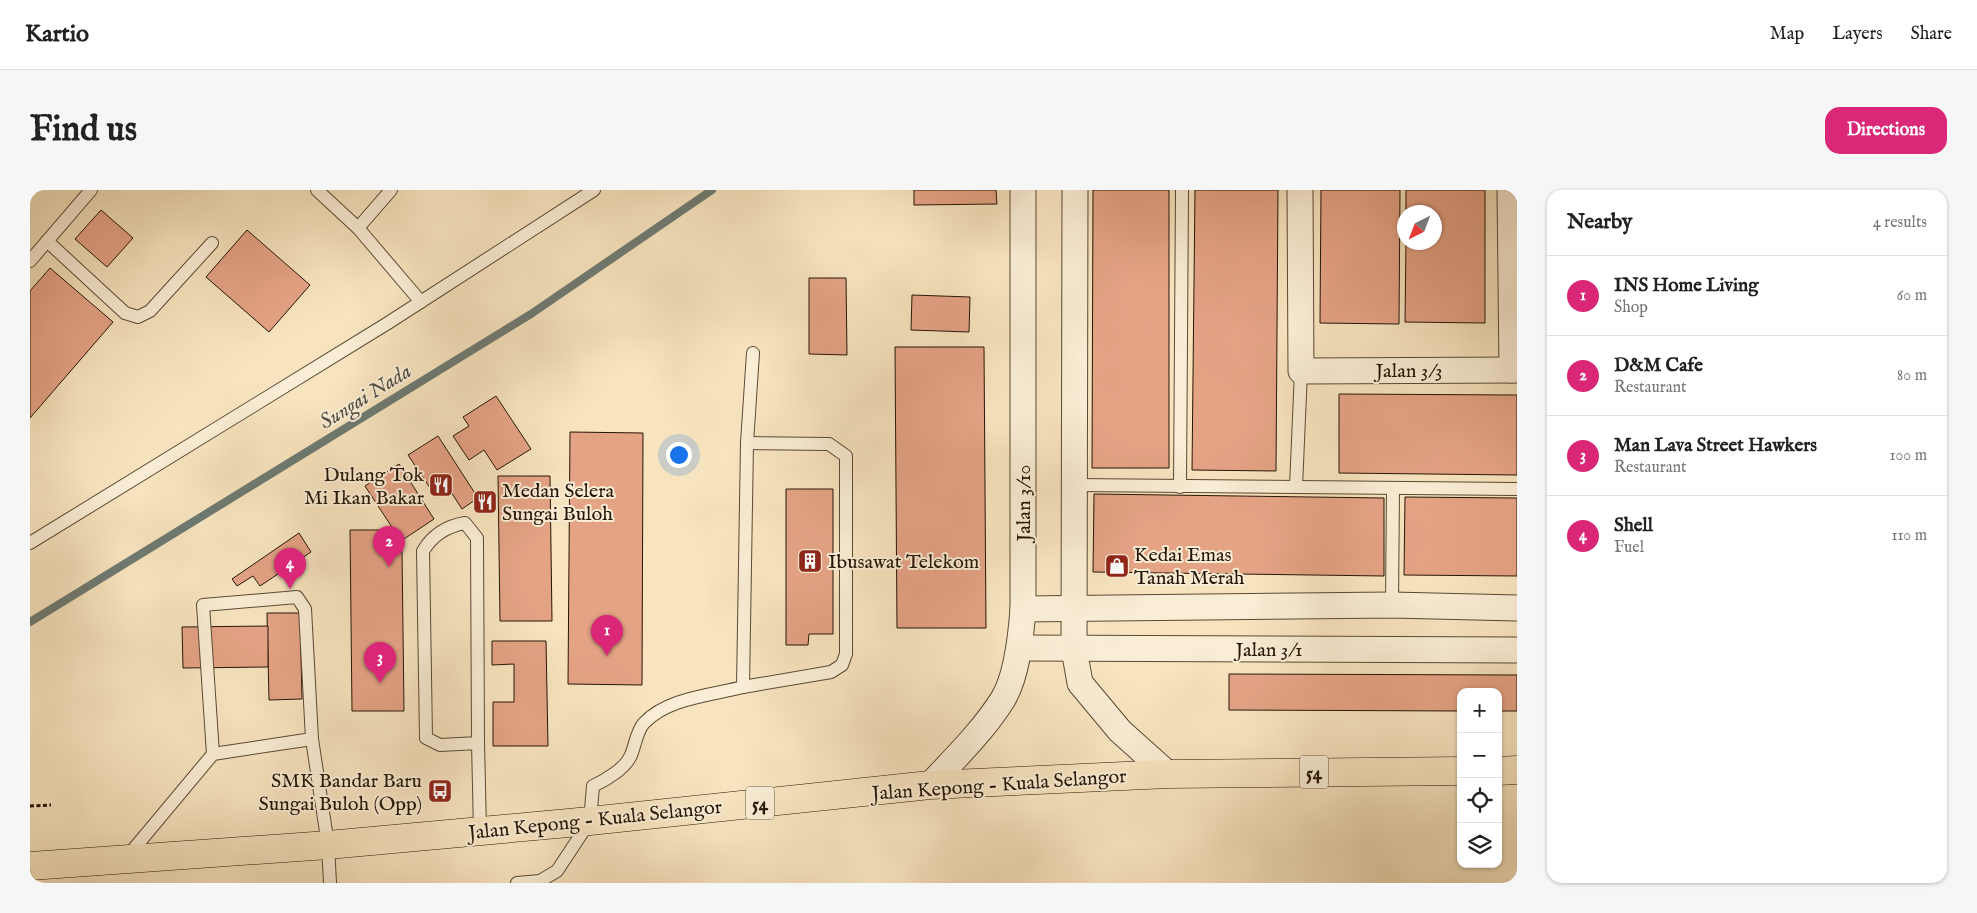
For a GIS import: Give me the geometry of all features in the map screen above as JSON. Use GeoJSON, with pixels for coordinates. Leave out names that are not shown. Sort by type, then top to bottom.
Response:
{"type":"FeatureCollection","features":[{"type":"Feature","properties":{"kind":"highway"},"geometry":{"type":"LineString","coordinates":[[1502,770],[1517,770]]}},
{"type":"Feature","properties":{"kind":"highway","name":"Jalan Kepong - Kuala Selangor"},"geometry":{"type":"LineString","coordinates":[[30,866],[328,845],[590,821],[930,785],[1168,774],[1457,771]]}},
{"type":"Feature","properties":{"kind":"street","name":"Jalan 3/10"},"geometry":{"type":"LineString","coordinates":[[930,785],[972,740],[1004,698],[1020,648],[1023,609],[1023,190]]}},
{"type":"Feature","properties":{"kind":"street"},"geometry":{"type":"LineString","coordinates":[[1075,190],[1074,649],[1080,683],[1120,731],[1168,774]]}},
{"type":"Feature","properties":{"kind":"street"},"geometry":{"type":"LineString","coordinates":[[1300,190],[1301,371]]}},
{"type":"Feature","properties":{"kind":"street"},"geometry":{"type":"LineString","coordinates":[[1510,190],[1514,370]]}},
{"type":"Feature","properties":{"kind":"street","name":"Jalan 3/3"},"geometry":{"type":"LineString","coordinates":[[1301,371],[1514,370]]}},
{"type":"Feature","properties":{"kind":"street"},"geometry":{"type":"LineString","coordinates":[[1023,609],[1392,605],[1517,608]]}},
{"type":"Feature","properties":{"kind":"street","name":"Jalan 3/1"},"geometry":{"type":"LineString","coordinates":[[1020,648],[1517,650]]}},
{"type":"Feature","properties":{"kind":"lane"},"geometry":{"type":"LineString","coordinates":[[30,261],[91,190]]}},
{"type":"Feature","properties":{"kind":"lane"},"geometry":{"type":"LineString","coordinates":[[316,190],[358,228],[421,302]]}},
{"type":"Feature","properties":{"kind":"lane"},"geometry":{"type":"LineString","coordinates":[[358,228],[391,190]]}},
{"type":"Feature","properties":{"kind":"lane"},"geometry":{"type":"LineString","coordinates":[[30,544],[421,302],[594,190]]}},
{"type":"Feature","properties":{"kind":"lane"},"geometry":{"type":"LineString","coordinates":[[1180,487],[1182,190]]}},
{"type":"Feature","properties":{"kind":"lane"},"geometry":{"type":"LineString","coordinates":[[47,241],[124,313],[138,317],[150,311],[212,243]]}},
{"type":"Feature","properties":{"kind":"lane"},"geometry":{"type":"LineString","coordinates":[[743,686],[747,442],[753,353]]}},
{"type":"Feature","properties":{"kind":"lane"},"geometry":{"type":"LineString","coordinates":[[1296,488],[1301,371]]}},
{"type":"Feature","properties":{"kind":"lane"},"geometry":{"type":"LineString","coordinates":[[517,883],[540,881],[557,871],[590,821],[593,786],[607,779],[630,758],[642,724],[656,713],[673,704],[743,686],[831,672],[842,665],[846,654],[846,456],[829,444],[747,442]]}},
{"type":"Feature","properties":{"kind":"lane"},"geometry":{"type":"LineString","coordinates":[[1074,486],[1517,490]]}},
{"type":"Feature","properties":{"kind":"lane"},"geometry":{"type":"LineString","coordinates":[[1392,605],[1393,488]]}},
{"type":"Feature","properties":{"kind":"lane"},"geometry":{"type":"LineString","coordinates":[[478,743],[440,745],[426,738],[423,552],[430,538],[455,525],[465,523],[477,538],[480,831]]}},
{"type":"Feature","properties":{"kind":"lane"},"geometry":{"type":"LineString","coordinates":[[213,754],[203,605],[297,596],[305,609],[312,739],[328,845],[330,883]]}},
{"type":"Feature","properties":{"kind":"lane"},"geometry":{"type":"LineString","coordinates":[[124,860],[213,754],[312,739]]}},
{"type":"Feature","properties":{"kind":"path"},"geometry":{"type":"LineString","coordinates":[[30,806],[51,805]]}},
{"type":"Feature","properties":{"kind":"building"},"geometry":{"type":"Polygon","coordinates":[[[914,190],[996,190],[997,204],[914,205],[914,190]]]}},
{"type":"Feature","properties":{"kind":"building"},"geometry":{"type":"Polygon","coordinates":[[[1093,190],[1169,190],[1169,468],[1092,468],[1093,190]]]}},
{"type":"Feature","properties":{"kind":"building"},"geometry":{"type":"Polygon","coordinates":[[[1195,190],[1278,190],[1276,471],[1192,470],[1195,190]]]}},
{"type":"Feature","properties":{"kind":"building"},"geometry":{"type":"Polygon","coordinates":[[[1321,190],[1400,190],[1400,205],[1397,205],[1397,250],[1400,250],[1399,324],[1320,323],[1321,190]]]}},
{"type":"Feature","properties":{"kind":"building"},"geometry":{"type":"Polygon","coordinates":[[[1406,190],[1485,190],[1485,323],[1405,322],[1406,250],[1442,250],[1442,205],[1406,205],[1406,190]]]}},
{"type":"Feature","properties":{"kind":"building"},"geometry":{"type":"Polygon","coordinates":[[[101,210],[133,238],[107,267],[75,239],[101,210]]]}},
{"type":"Feature","properties":{"kind":"building"},"geometry":{"type":"Polygon","coordinates":[[[247,230],[310,285],[269,332],[206,277],[247,230]]]}},
{"type":"Feature","properties":{"kind":"building"},"geometry":{"type":"Polygon","coordinates":[[[50,268],[113,322],[30,418],[30,291],[50,268]]]}},
{"type":"Feature","properties":{"kind":"building"},"geometry":{"type":"Polygon","coordinates":[[[809,278],[846,278],[847,355],[809,354],[809,278]]]}},
{"type":"Feature","properties":{"kind":"building"},"geometry":{"type":"Polygon","coordinates":[[[912,295],[970,297],[969,332],[911,330],[912,295]]]}},
{"type":"Feature","properties":{"kind":"building"},"geometry":{"type":"Polygon","coordinates":[[[895,347],[984,347],[986,628],[897,628],[895,347]]]}},
{"type":"Feature","properties":{"kind":"building"},"geometry":{"type":"Polygon","coordinates":[[[1339,394],[1517,395],[1517,475],[1339,473],[1339,394]]]}},
{"type":"Feature","properties":{"kind":"building"},"geometry":{"type":"Polygon","coordinates":[[[496,396],[531,449],[497,470],[484,450],[469,460],[453,436],[469,426],[463,417],[496,396]]]}},
{"type":"Feature","properties":{"kind":"building"},"geometry":{"type":"Polygon","coordinates":[[[570,432],[643,433],[642,685],[568,684],[570,432]]]}},
{"type":"Feature","properties":{"kind":"building"},"geometry":{"type":"Polygon","coordinates":[[[438,436],[478,498],[462,509],[449,489],[436,497],[408,455],[438,436]]]}},
{"type":"Feature","properties":{"kind":"building"},"geometry":{"type":"Polygon","coordinates":[[[399,464],[434,519],[401,541],[365,486],[399,464]]]}},
{"type":"Feature","properties":{"kind":"building"},"geometry":{"type":"Polygon","coordinates":[[[498,476],[550,476],[552,621],[500,621],[498,476]]]}},
{"type":"Feature","properties":{"kind":"building","name":"Ibusawat Telekom"},"geometry":{"type":"Polygon","coordinates":[[[786,489],[833,489],[833,634],[809,634],[808,645],[786,645],[786,489]]]}},
{"type":"Feature","properties":{"kind":"building"},"geometry":{"type":"Polygon","coordinates":[[[1094,494],[1384,498],[1384,576],[1093,572],[1094,494]]]}},
{"type":"Feature","properties":{"kind":"building"},"geometry":{"type":"Polygon","coordinates":[[[1405,497],[1517,498],[1517,576],[1404,575],[1405,497]]]}},
{"type":"Feature","properties":{"kind":"building"},"geometry":{"type":"Polygon","coordinates":[[[350,530],[381,530],[382,552],[402,551],[404,711],[352,711],[350,530]]]}},
{"type":"Feature","properties":{"kind":"building"},"geometry":{"type":"Polygon","coordinates":[[[299,533],[311,552],[260,586],[253,576],[237,586],[232,579],[299,533]]]}},
{"type":"Feature","properties":{"kind":"building"},"geometry":{"type":"Polygon","coordinates":[[[267,613],[300,613],[302,699],[269,700],[267,613]]]}},
{"type":"Feature","properties":{"kind":"building"},"geometry":{"type":"Polygon","coordinates":[[[268,626],[268,667],[183,668],[182,627],[268,626]]]}},
{"type":"Feature","properties":{"kind":"building"},"geometry":{"type":"Polygon","coordinates":[[[492,641],[546,641],[548,746],[493,746],[493,702],[514,702],[514,664],[492,665],[492,641]]]}},
{"type":"Feature","properties":{"kind":"building"},"geometry":{"type":"Polygon","coordinates":[[[1229,674],[1517,675],[1517,711],[1502,711],[1502,688],[1457,688],[1457,711],[1229,710],[1229,674]]]}},
{"type":"Feature","properties":{"kind":"waterway","name":"Sungai Nada"},"geometry":{"type":"LineString","coordinates":[[30,622],[531,314],[712,190]]}},
{"type":"Feature","properties":{"kind":"place","name":"Dulang Tok Mi Ikan Bakar"},"geometry":{"type":"Point","coordinates":[441,485]}},
{"type":"Feature","properties":{"kind":"place","name":"Medan Selera Sungai Buloh"},"geometry":{"type":"Point","coordinates":[485,502]}},
{"type":"Feature","properties":{"kind":"place","name":"Ibusawat Telekom"},"geometry":{"type":"Point","coordinates":[810,561]}},
{"type":"Feature","properties":{"kind":"place","name":"Kedai Emas Tanah Merah"},"geometry":{"type":"Point","coordinates":[1117,566]}},
{"type":"Feature","properties":{"kind":"place","name":"D&M Cafe"},"geometry":{"type":"Point","coordinates":[389,567]}},
{"type":"Feature","properties":{"kind":"place","name":"Shell"},"geometry":{"type":"Point","coordinates":[290,589]}},
{"type":"Feature","properties":{"kind":"place","name":"INS Home Living"},"geometry":{"type":"Point","coordinates":[607,656]}},
{"type":"Feature","properties":{"kind":"place","name":"Man Lava Street Hawkers"},"geometry":{"type":"Point","coordinates":[380,683]}},
{"type":"Feature","properties":{"kind":"place","name":"SMK Bandar Baru Sungai Buloh (Opp)"},"geometry":{"type":"Point","coordinates":[440,791]}}]}
